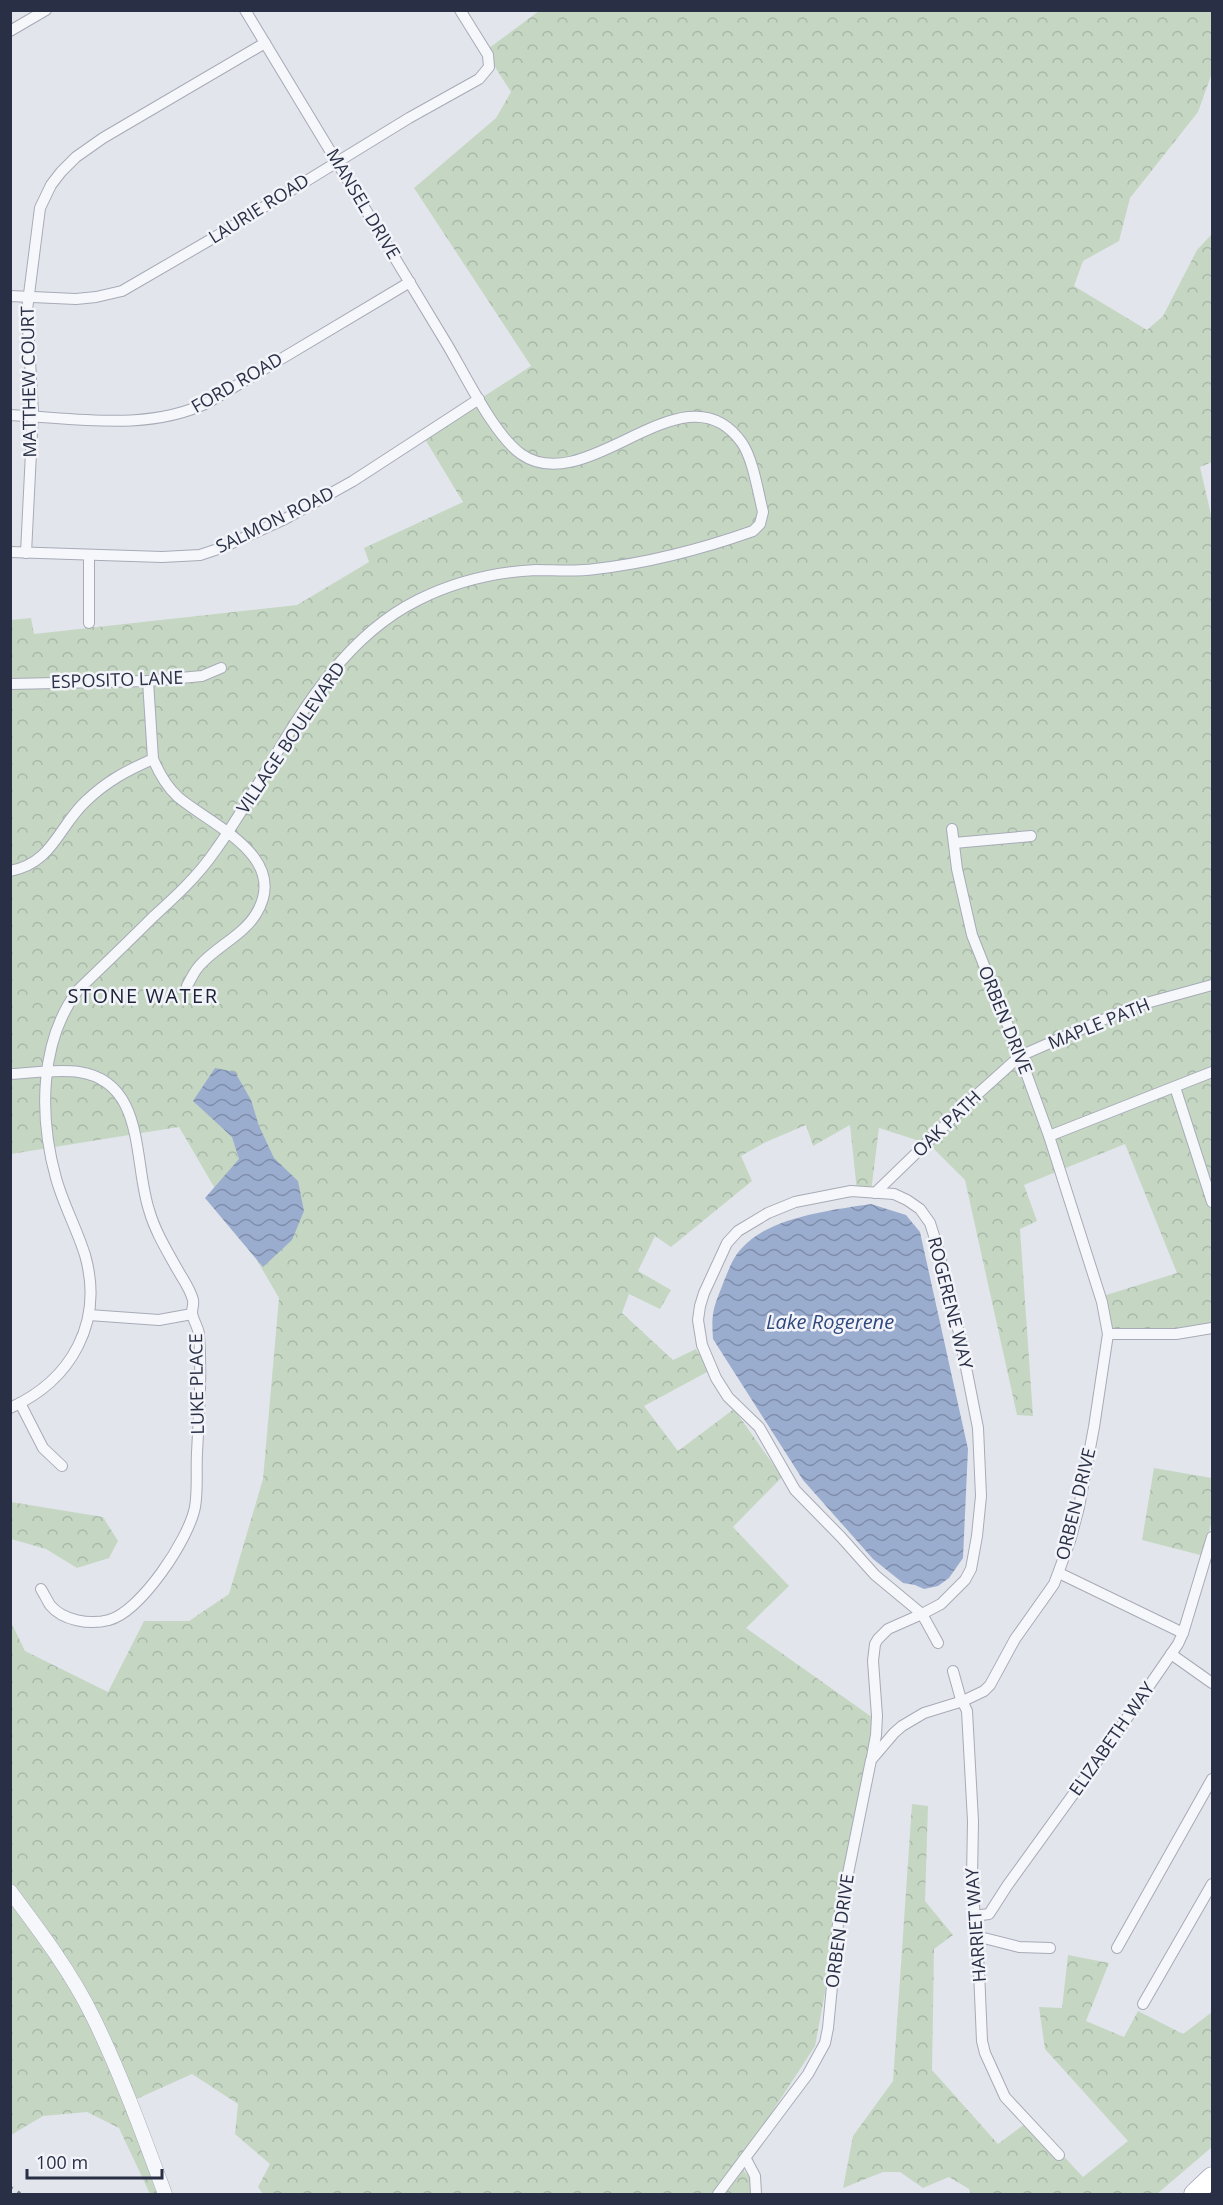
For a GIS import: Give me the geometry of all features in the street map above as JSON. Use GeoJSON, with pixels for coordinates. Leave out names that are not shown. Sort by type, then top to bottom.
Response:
{"type":"FeatureCollection","features":[{"type":"Feature","properties":{"kind":"highway"},"geometry":{"type":"LineString","coordinates":[[1194,2194],[1212,2177]]}},
{"type":"Feature","properties":{"kind":"street"},"geometry":{"type":"LineString","coordinates":[[10,31],[45,10]]}},
{"type":"Feature","properties":{"kind":"street","name":"MANSEL DRIVE"},"geometry":{"type":"LineString","coordinates":[[245,10],[338,161],[479,399]]}},
{"type":"Feature","properties":{"kind":"street","name":"LAURIE ROAD"},"geometry":{"type":"LineString","coordinates":[[10,296],[76,299],[122,291],[479,79],[486,73],[489,66],[488,55],[460,10]]}},
{"type":"Feature","properties":{"kind":"street","name":"MATTHEW COURT"},"geometry":{"type":"LineString","coordinates":[[26,553],[33,417],[27,310],[40,208],[51,185],[76,157],[103,138],[265,43]]}},
{"type":"Feature","properties":{"kind":"street","name":"FORD ROAD"},"geometry":{"type":"LineString","coordinates":[[10,415],[126,420],[181,414],[209,402],[410,282]]}},
{"type":"Feature","properties":{"kind":"street","name":"SALMON ROAD"},"geometry":{"type":"LineString","coordinates":[[10,552],[89,556],[200,555],[285,519],[352,481],[479,399]]}},
{"type":"Feature","properties":{"kind":"street","name":"VILLAGE BOULEVARD"},"geometry":{"type":"LineString","coordinates":[[15,1406],[47,1387],[63,1370],[78,1345],[89,1315],[90,1283],[87,1263],[56,1179],[47,1139],[46,1073],[57,1025],[66,1006],[78,990],[203,868],[228,833],[291,731],[332,672],[351,650],[395,613],[418,600],[474,579],[533,570],[591,570],[656,559],[753,531],[762,518],[763,512],[743,444],[734,434],[715,421],[702,417],[676,418],[576,461],[558,465],[541,463],[519,452],[509,443],[479,399]]}},
{"type":"Feature","properties":{"kind":"street"},"geometry":{"type":"LineString","coordinates":[[89,556],[89,623]]}},
{"type":"Feature","properties":{"kind":"street","name":"ESPOSITO LANE"},"geometry":{"type":"LineString","coordinates":[[10,684],[148,681],[202,676],[221,668]]}},
{"type":"Feature","properties":{"kind":"street"},"geometry":{"type":"LineString","coordinates":[[148,681],[153,759],[165,782],[179,798],[246,848],[259,867],[264,888],[261,905],[250,922],[200,964],[187,986]]}},
{"type":"Feature","properties":{"kind":"street"},"geometry":{"type":"LineString","coordinates":[[10,871],[32,865],[44,855],[85,802],[115,777],[153,759]]}},
{"type":"Feature","properties":{"kind":"street","name":"ORBEN DRIVE"},"geometry":{"type":"LineString","coordinates":[[718,2194],[808,2074],[825,2043],[838,1923],[871,1760],[902,1726],[924,1713],[977,1695],[990,1685],[1016,1639],[1059,1573],[1079,1507],[1094,1427],[1108,1334],[1102,1302],[1020,1056],[972,935],[960,886],[952,829]]}},
{"type":"Feature","properties":{"kind":"street"},"geometry":{"type":"LineString","coordinates":[[954,843],[1031,836]]}},
{"type":"Feature","properties":{"kind":"street","name":"MAPLE PATH"},"geometry":{"type":"LineString","coordinates":[[1020,1056],[1132,1007],[1212,985]]}},
{"type":"Feature","properties":{"kind":"street","name":"OAK PATH"},"geometry":{"type":"LineString","coordinates":[[875,1193],[1020,1056]]}},
{"type":"Feature","properties":{"kind":"street","name":"LUKE PLACE"},"geometry":{"type":"LineString","coordinates":[[10,1074],[67,1071],[90,1074],[109,1083],[122,1097],[132,1125],[148,1208],[159,1237],[189,1289],[194,1303],[192,1314],[199,1331],[195,1508],[178,1549],[141,1597],[124,1612],[111,1619],[94,1623],[66,1616],[51,1606],[41,1589]]}},
{"type":"Feature","properties":{"kind":"street"},"geometry":{"type":"LineString","coordinates":[[1048,1136],[1212,1072]]}},
{"type":"Feature","properties":{"kind":"street"},"geometry":{"type":"LineString","coordinates":[[1175,1087],[1212,1202]]}},
{"type":"Feature","properties":{"kind":"street","name":"ROGERENE WAY"},"geometry":{"type":"LineString","coordinates":[[871,1760],[876,1735],[873,1661],[875,1644],[888,1629],[922,1614],[941,1604],[965,1580],[971,1569],[981,1496],[978,1428],[960,1337],[930,1223],[920,1209],[894,1194],[851,1191],[795,1202],[768,1213],[738,1231],[728,1243],[704,1293],[698,1320],[702,1345],[728,1397],[759,1427],[795,1490],[842,1537],[874,1575],[922,1614]]}},
{"type":"Feature","properties":{"kind":"street"},"geometry":{"type":"LineString","coordinates":[[89,1315],[159,1320],[192,1314]]}},
{"type":"Feature","properties":{"kind":"street"},"geometry":{"type":"LineString","coordinates":[[1108,1334],[1176,1334],[1212,1328]]}},
{"type":"Feature","properties":{"kind":"street"},"geometry":{"type":"LineString","coordinates":[[15,1406],[43,1448],[62,1466]]}},
{"type":"Feature","properties":{"kind":"street","name":"ELIZABETH WAY"},"geometry":{"type":"LineString","coordinates":[[974,1916],[989,1914],[1172,1654],[1183,1634],[1212,1537]]}},
{"type":"Feature","properties":{"kind":"street"},"geometry":{"type":"LineString","coordinates":[[1059,1573],[1183,1634]]}},
{"type":"Feature","properties":{"kind":"street"},"geometry":{"type":"LineString","coordinates":[[922,1614],[938,1643]]}},
{"type":"Feature","properties":{"kind":"street"},"geometry":{"type":"LineString","coordinates":[[1172,1654],[1212,1683]]}},
{"type":"Feature","properties":{"kind":"street","name":"HARRIET WAY"},"geometry":{"type":"LineString","coordinates":[[953,1671],[967,1711],[974,1821],[972,1879],[982,2041],[985,2054],[1009,2103],[1059,2155]]}},
{"type":"Feature","properties":{"kind":"street"},"geometry":{"type":"LineString","coordinates":[[1117,1948],[1212,1779]]}},
{"type":"Feature","properties":{"kind":"street"},"geometry":{"type":"LineString","coordinates":[[1143,2004],[1212,1884]]}},
{"type":"Feature","properties":{"kind":"street"},"geometry":{"type":"LineString","coordinates":[[10,1891],[65,1968],[93,2017],[121,2080],[165,2194]]}},
{"type":"Feature","properties":{"kind":"street"},"geometry":{"type":"LineString","coordinates":[[976,1936],[1019,1947],[1050,1948]]}},
{"type":"Feature","properties":{"kind":"street"},"geometry":{"type":"LineString","coordinates":[[746,2159],[755,2176],[756,2194]]}},
{"type":"Feature","properties":{"kind":"green space"},"geometry":{"type":"Polygon","coordinates":[[[539,11],[1212,11],[1212,73],[1198,112],[1130,198],[1119,241],[1083,261],[1074,286],[1147,330],[1163,316],[1197,250],[1212,234],[1212,462],[1200,467],[1212,519],[1212,1323],[1175,1328],[1113,1331],[1103,1296],[1177,1273],[1125,1144],[1024,1185],[1037,1221],[1020,1229],[1033,1416],[1017,1415],[965,1180],[929,1144],[879,1128],[871,1192],[857,1191],[850,1125],[813,1146],[806,1125],[766,1142],[741,1156],[752,1181],[671,1247],[655,1236],[638,1271],[671,1290],[660,1309],[629,1294],[622,1313],[673,1360],[696,1349],[709,1371],[644,1406],[678,1451],[734,1409],[782,1477],[733,1527],[789,1586],[746,1628],[876,1720],[815,2046],[744,2155],[744,2171],[750,2178],[750,2194],[263,2194],[258,2187],[270,2164],[235,2134],[238,2104],[192,2074],[130,2102],[158,2194],[150,2194],[119,2128],[87,2112],[43,2116],[11,2135],[10,1620],[25,1651],[108,1692],[144,1621],[189,1621],[229,1594],[263,1479],[279,1298],[179,1127],[11,1154],[11,620],[31,618],[34,634],[297,605],[369,562],[364,548],[463,502],[423,436],[531,366],[414,188],[496,118],[511,92],[485,51],[539,11]]]}},
{"type":"Feature","properties":{"kind":"green space"},"geometry":{"type":"Polygon","coordinates":[[[1154,1468],[1212,1478],[1212,1519],[1204,1556],[1142,1540],[1154,1468]]]}},
{"type":"Feature","properties":{"kind":"green space"},"geometry":{"type":"Polygon","coordinates":[[[11,1502],[103,1517],[118,1541],[109,1558],[77,1568],[46,1549],[11,1539],[11,1502]]]}},
{"type":"Feature","properties":{"kind":"green space"},"geometry":{"type":"Polygon","coordinates":[[[912,1804],[928,1806],[925,1901],[953,1935],[934,1949],[932,2070],[998,2144],[1030,2120],[1083,2177],[1128,2141],[1045,2049],[1039,2007],[1062,2008],[1068,1955],[1109,1963],[1086,2021],[1124,2037],[1138,2011],[1183,2034],[1212,2012],[1212,2147],[1157,2194],[971,2194],[969,2189],[949,2177],[923,2188],[900,2172],[883,2172],[843,2188],[853,2136],[893,2081],[912,1804]]]}},
{"type":"Feature","properties":{"kind":"water"},"geometry":{"type":"Polygon","coordinates":[[[215,1068],[235,1072],[251,1100],[259,1126],[274,1158],[298,1181],[304,1211],[292,1240],[263,1267],[205,1198],[239,1159],[232,1137],[193,1101],[215,1068]]]}},
{"type":"Feature","properties":{"kind":"water","name":"Lake Rogerene"},"geometry":{"type":"Polygon","coordinates":[[[871,1204],[906,1215],[920,1232],[968,1449],[963,1558],[949,1578],[938,1586],[924,1589],[903,1583],[873,1559],[803,1480],[713,1339],[714,1309],[724,1281],[736,1255],[754,1237],[784,1222],[871,1204]]]}},
{"type":"Feature","properties":{"kind":"railway"},"geometry":{"type":"LineString","coordinates":[[10,2187],[21,2194]]}},
{"type":"Feature","properties":{"kind":"district","name":"STONE WATER"},"geometry":{"type":"Point","coordinates":[143,996]}}]}
